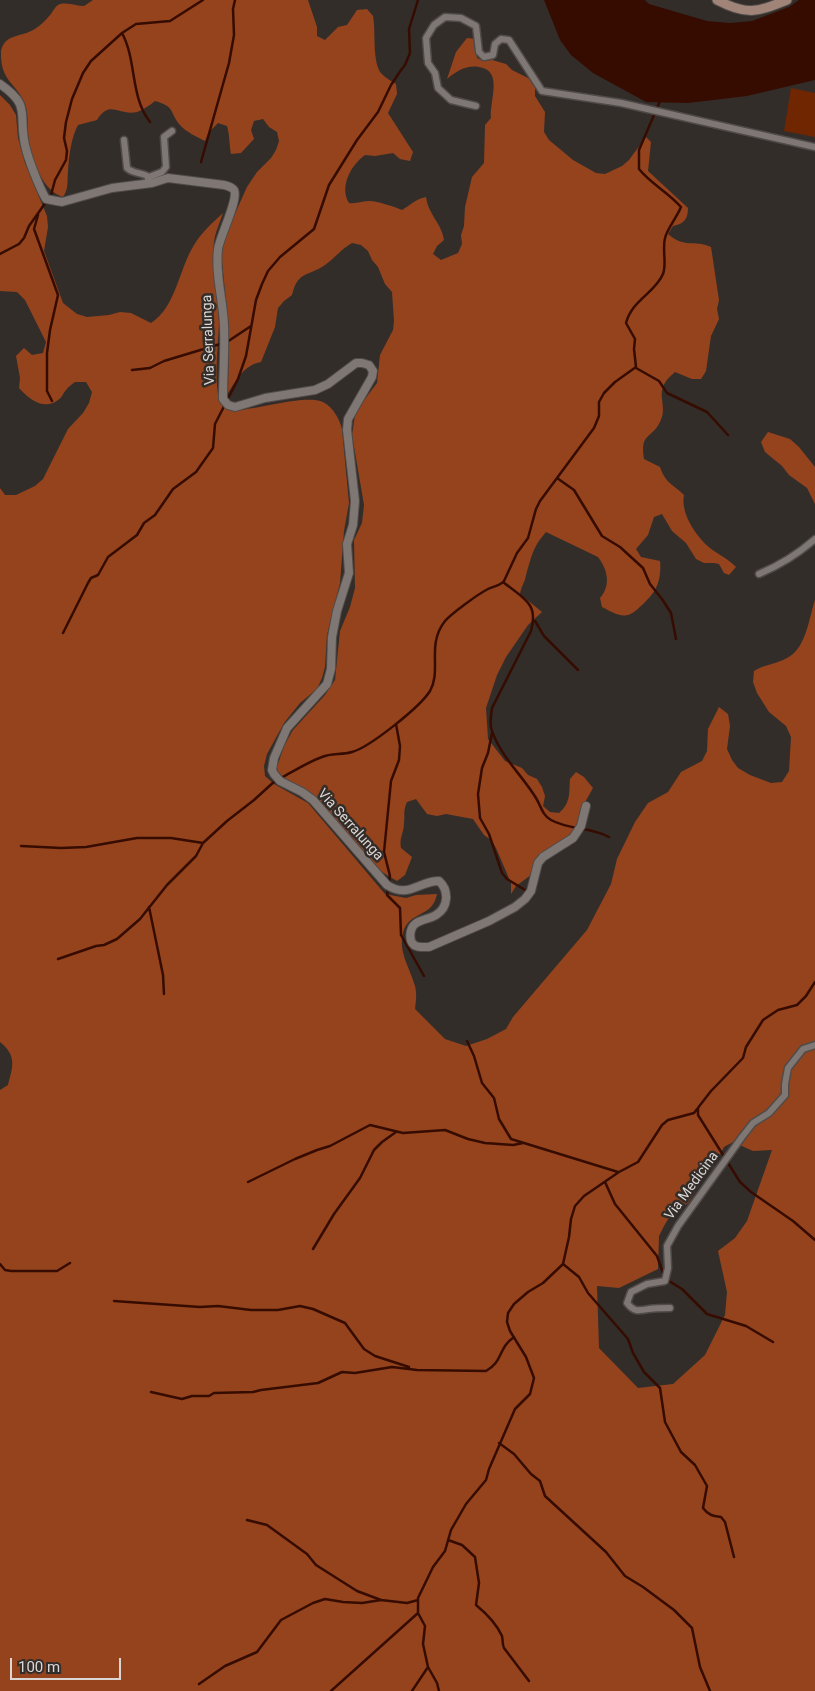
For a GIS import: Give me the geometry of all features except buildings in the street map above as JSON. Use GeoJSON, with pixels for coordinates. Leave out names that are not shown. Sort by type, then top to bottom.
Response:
{"type":"FeatureCollection","features":[{"type":"Feature","properties":{"kind":"main road"},"geometry":{"type":"LineString","coordinates":[[717,0],[734,8],[753,12],[787,0]]}},
{"type":"Feature","properties":{"kind":"street"},"geometry":{"type":"LineString","coordinates":[[476,106],[451,100],[438,88],[435,73],[428,63],[426,38],[434,26],[445,17],[461,18],[476,26],[479,52],[484,57],[493,55],[495,44],[501,39],[509,40],[542,90],[621,103],[815,147]]}},
{"type":"Feature","properties":{"kind":"street","name":"Via Serralunga"},"geometry":{"type":"LineString","coordinates":[[0,84],[18,100],[22,112],[25,144],[46,199],[62,202],[112,188],[148,180],[168,178],[224,185],[231,187],[234,191],[235,196],[232,208],[218,247],[224,325],[223,398],[228,405],[235,407],[265,398],[315,390],[328,384],[356,363],[362,362],[369,365],[373,371],[367,388],[348,419],[347,430],[356,501],[353,525],[347,544],[349,573],[337,611],[332,637],[331,670],[327,684],[287,728],[274,758],[272,770],[274,774],[280,781],[302,792],[312,800],[387,885],[402,891],[412,890],[430,881],[439,881],[444,886],[447,893],[443,908],[437,914],[420,920],[413,926],[410,933],[410,939],[413,944],[420,947],[429,947],[489,921],[515,907],[525,899],[531,890],[538,864],[543,857],[574,838],[581,826],[586,806]]}},
{"type":"Feature","properties":{"kind":"street"},"geometry":{"type":"LineString","coordinates":[[124,140],[127,168],[130,171],[145,174],[148,180],[162,172],[166,167],[164,137],[172,131]]}},
{"type":"Feature","properties":{"kind":"street"},"geometry":{"type":"LineString","coordinates":[[759,574],[776,567],[802,551],[815,539]]}},
{"type":"Feature","properties":{"kind":"street","name":"Via Medicina"},"geometry":{"type":"LineString","coordinates":[[670,1308],[650,1309],[639,1312],[631,1309],[627,1303],[631,1292],[647,1284],[665,1281],[668,1268],[667,1246],[678,1226],[753,1123],[769,1113],[785,1094],[788,1068],[803,1049],[815,1045]]}},
{"type":"Feature","properties":{"kind":"shaded area"},"geometry":{"type":"Polygon","coordinates":[[[93,0],[308,0],[317,27],[317,36],[325,40],[338,27],[347,25],[357,10],[367,9],[373,16],[375,52],[380,72],[396,84],[397,94],[388,113],[413,152],[410,161],[400,159],[393,153],[375,156],[365,155],[351,170],[346,183],[346,197],[349,203],[373,201],[402,210],[426,197],[429,209],[443,234],[444,240],[437,246],[433,254],[441,260],[458,253],[462,244],[461,235],[464,226],[465,207],[472,177],[484,163],[485,125],[491,118],[494,88],[491,74],[487,69],[479,67],[466,68],[447,79],[456,52],[467,38],[476,39],[475,49],[477,58],[483,61],[492,60],[506,64],[512,70],[530,79],[535,86],[535,96],[545,112],[544,132],[549,140],[573,160],[596,173],[605,174],[622,166],[629,160],[646,137],[651,142],[648,171],[688,208],[685,220],[673,226],[668,234],[684,243],[711,247],[719,300],[717,309],[719,319],[711,336],[706,371],[701,379],[692,379],[675,372],[668,379],[662,392],[663,409],[660,422],[657,428],[645,440],[643,450],[644,459],[660,467],[667,480],[684,495],[685,510],[696,533],[708,546],[736,567],[729,575],[724,573],[719,564],[704,563],[696,559],[686,543],[672,531],[662,514],[654,517],[648,535],[636,549],[641,557],[660,561],[660,574],[657,585],[639,608],[631,614],[621,615],[602,607],[600,598],[606,588],[607,578],[604,567],[598,557],[546,532],[538,543],[531,557],[520,594],[542,612],[528,625],[506,657],[497,675],[486,708],[488,739],[505,761],[522,768],[528,775],[537,779],[545,796],[543,806],[550,812],[559,813],[566,805],[569,797],[570,779],[576,772],[584,777],[593,788],[584,804],[581,816],[572,834],[539,855],[531,875],[516,886],[511,894],[511,883],[496,848],[473,819],[446,814],[437,816],[427,814],[416,799],[407,802],[401,848],[412,857],[405,875],[397,881],[382,872],[313,795],[278,773],[277,767],[284,746],[293,730],[325,695],[335,680],[340,631],[350,607],[355,588],[354,540],[362,523],[364,505],[352,435],[355,415],[377,383],[380,355],[393,330],[392,292],[385,284],[378,267],[368,251],[361,245],[352,243],[348,245],[325,265],[304,275],[297,281],[292,295],[278,308],[275,327],[261,362],[245,369],[228,393],[229,330],[221,252],[229,227],[247,187],[276,150],[279,141],[277,132],[269,127],[263,119],[254,121],[251,130],[254,139],[241,153],[231,154],[227,126],[218,123],[209,132],[205,141],[182,128],[171,110],[162,103],[155,101],[144,109],[130,113],[106,110],[97,120],[78,125],[71,147],[66,191],[63,197],[56,194],[44,182],[36,166],[29,142],[25,104],[6,76],[1,61],[1,51],[9,39],[34,30],[39,26],[58,5],[84,6],[93,0]]]}},
{"type":"Feature","properties":{"kind":"shaded area"},"geometry":{"type":"Polygon","coordinates":[[[544,0],[645,0],[649,4],[707,21],[730,23],[752,21],[789,7],[799,0],[815,0],[815,80],[747,96],[688,103],[646,102],[593,73],[571,55],[560,40],[544,0]]]}},
{"type":"Feature","properties":{"kind":"shaded area"},"geometry":{"type":"Polygon","coordinates":[[[791,88],[815,93],[815,137],[784,131],[791,88]]]}},
{"type":"Feature","properties":{"kind":"shaded area"},"geometry":{"type":"Polygon","coordinates":[[[0,95],[10,105],[16,115],[18,138],[25,163],[47,216],[48,227],[44,251],[63,303],[77,314],[87,317],[120,312],[131,313],[151,323],[159,316],[172,298],[194,245],[211,224],[223,213],[215,235],[213,252],[219,322],[217,381],[221,402],[225,408],[233,410],[307,400],[316,400],[327,404],[336,414],[342,429],[349,503],[344,531],[340,583],[327,635],[325,667],[322,678],[317,689],[300,703],[284,723],[267,754],[264,766],[265,776],[274,784],[308,803],[385,894],[406,898],[416,895],[437,894],[430,907],[406,926],[403,933],[402,947],[416,989],[415,1009],[445,1039],[466,1046],[487,1039],[506,1029],[513,1017],[587,930],[611,884],[617,859],[635,822],[648,803],[668,792],[681,772],[702,761],[707,751],[708,729],[719,707],[728,714],[730,726],[727,749],[738,768],[771,783],[782,782],[789,771],[791,737],[786,726],[769,712],[757,693],[753,682],[754,671],[783,660],[799,648],[806,632],[815,600],[815,1691],[0,1691],[0,1090],[8,1085],[12,1062],[9,1052],[0,1042],[0,488],[5,495],[16,495],[35,486],[43,479],[68,429],[83,413],[89,403],[92,392],[86,382],[75,382],[53,403],[42,404],[32,400],[19,388],[20,378],[16,356],[24,348],[32,355],[43,353],[46,342],[25,300],[17,292],[0,291],[0,95]],[[733,1142],[724,1147],[713,1168],[705,1175],[688,1203],[670,1216],[664,1226],[659,1236],[658,1269],[619,1288],[597,1286],[599,1348],[638,1388],[673,1384],[705,1355],[725,1315],[727,1292],[718,1251],[735,1238],[747,1221],[772,1150],[753,1151],[733,1142]]]}},
{"type":"Feature","properties":{"kind":"shaded area"},"geometry":{"type":"Polygon","coordinates":[[[768,432],[790,439],[815,467],[815,504],[807,488],[789,475],[782,466],[765,452],[761,442],[768,432]]]}},
{"type":"Feature","properties":{"kind":"waterway"},"geometry":{"type":"LineString","coordinates":[[0,254],[19,244],[51,195],[55,180],[66,160],[67,151],[64,138],[72,99],[83,73],[91,61],[122,33],[136,24],[170,21],[203,0]]}},
{"type":"Feature","properties":{"kind":"waterway"},"geometry":{"type":"LineString","coordinates":[[201,162],[229,63],[234,35],[233,9],[235,0]]}},
{"type":"Feature","properties":{"kind":"waterway"},"geometry":{"type":"LineString","coordinates":[[63,633],[88,583],[91,578],[98,575],[108,557],[137,535],[144,523],[155,515],[173,489],[196,472],[213,448],[215,424],[238,379],[246,356],[256,300],[262,284],[268,271],[280,257],[314,229],[329,185],[357,140],[378,112],[391,85],[405,65],[410,53],[409,29],[418,0]]}},
{"type":"Feature","properties":{"kind":"waterway"},"geometry":{"type":"LineString","coordinates":[[122,33],[130,55],[139,101],[150,122]]}},
{"type":"Feature","properties":{"kind":"waterway"},"geometry":{"type":"LineString","coordinates":[[281,778],[322,757],[360,749],[394,726],[425,698],[430,691],[435,675],[435,648],[439,630],[445,621],[459,609],[478,595],[504,581],[517,553],[528,538],[540,501],[594,428],[599,416],[599,402],[604,393],[615,382],[636,367],[635,339],[626,323],[633,308],[655,286],[663,274],[665,266],[665,238],[681,207],[639,169],[639,150],[660,101]]}},
{"type":"Feature","properties":{"kind":"waterway"},"geometry":{"type":"LineString","coordinates":[[38,215],[34,229],[58,295],[47,353],[47,391],[52,401]]}},
{"type":"Feature","properties":{"kind":"waterway"},"geometry":{"type":"LineString","coordinates":[[132,370],[150,368],[164,361],[227,342],[251,326]]}},
{"type":"Feature","properties":{"kind":"waterway"},"geometry":{"type":"LineString","coordinates":[[636,368],[659,381],[667,393],[707,412],[728,435]]}},
{"type":"Feature","properties":{"kind":"waterway"},"geometry":{"type":"LineString","coordinates":[[557,478],[574,490],[602,536],[620,547],[643,568],[650,584],[671,613],[676,639]]}},
{"type":"Feature","properties":{"kind":"waterway"},"geometry":{"type":"LineString","coordinates":[[503,582],[528,602],[533,614],[533,622],[531,631],[492,708],[490,720],[492,731],[506,758],[538,801],[548,818],[558,823],[609,837]]}},
{"type":"Feature","properties":{"kind":"waterway"},"geometry":{"type":"LineString","coordinates":[[535,621],[544,636],[578,670]]}},
{"type":"Feature","properties":{"kind":"waterway"},"geometry":{"type":"LineString","coordinates":[[396,724],[400,746],[399,760],[391,781],[384,852],[390,876],[387,895],[400,908],[401,935],[424,976]]}},
{"type":"Feature","properties":{"kind":"waterway"},"geometry":{"type":"LineString","coordinates":[[492,733],[488,753],[482,768],[478,794],[480,818],[489,834],[502,873],[507,879],[525,890]]}},
{"type":"Feature","properties":{"kind":"waterway"},"geometry":{"type":"LineString","coordinates":[[58,959],[104,945],[117,939],[140,919],[167,885],[196,856],[203,843],[276,780]]}},
{"type":"Feature","properties":{"kind":"waterway"},"geometry":{"type":"LineString","coordinates":[[21,846],[86,847],[137,838],[171,838],[203,843]]}},
{"type":"Feature","properties":{"kind":"waterway"},"geometry":{"type":"LineString","coordinates":[[149,907],[163,975],[164,994]]}},
{"type":"Feature","properties":{"kind":"waterway"},"geometry":{"type":"LineString","coordinates":[[439,1691],[437,1683],[428,1667],[423,1644],[425,1626],[418,1613],[418,1598],[433,1567],[445,1551],[451,1530],[466,1504],[486,1480],[515,1409],[530,1394],[534,1378],[526,1357],[510,1331],[507,1322],[508,1313],[514,1304],[528,1292],[543,1283],[563,1264],[575,1206],[584,1196],[619,1172],[638,1162],[662,1125],[668,1120],[694,1113],[711,1091],[743,1058],[746,1047],[763,1020],[778,1010],[797,1005],[806,996],[815,982]]}},
{"type":"Feature","properties":{"kind":"waterway"},"geometry":{"type":"LineString","coordinates":[[467,1041],[474,1056],[482,1083],[494,1098],[499,1119],[511,1139],[618,1172]]}},
{"type":"Feature","properties":{"kind":"waterway"},"geometry":{"type":"LineString","coordinates":[[698,1108],[698,1115],[740,1182],[751,1192],[793,1221],[815,1240]]}},
{"type":"Feature","properties":{"kind":"waterway"},"geometry":{"type":"LineString","coordinates":[[248,1182],[295,1159],[330,1146],[370,1125],[403,1133],[445,1130],[485,1143],[513,1145],[523,1143]]}},
{"type":"Feature","properties":{"kind":"waterway"},"geometry":{"type":"LineString","coordinates":[[313,1249],[334,1214],[360,1178],[374,1150],[396,1132]]}},
{"type":"Feature","properties":{"kind":"waterway"},"geometry":{"type":"LineString","coordinates":[[605,1182],[615,1204],[657,1256],[664,1276],[669,1281],[682,1289],[707,1314],[746,1326],[773,1342]]}},
{"type":"Feature","properties":{"kind":"waterway"},"geometry":{"type":"LineString","coordinates":[[0,1264],[5,1270],[11,1271],[57,1271],[70,1263]]}},
{"type":"Feature","properties":{"kind":"waterway"},"geometry":{"type":"LineString","coordinates":[[563,1264],[579,1277],[588,1293],[628,1339],[633,1353],[644,1372],[660,1388],[665,1422],[681,1452],[695,1465],[707,1486],[703,1508],[711,1515],[721,1517],[725,1522],[734,1557]]}},
{"type":"Feature","properties":{"kind":"waterway"},"geometry":{"type":"LineString","coordinates":[[114,1301],[200,1307],[218,1306],[251,1310],[278,1310],[300,1306],[313,1309],[345,1323],[364,1349],[375,1356],[409,1367]]}},
{"type":"Feature","properties":{"kind":"waterway"},"geometry":{"type":"LineString","coordinates":[[151,1392],[182,1399],[192,1396],[209,1396],[214,1393],[253,1392],[318,1383],[342,1372],[355,1373],[392,1367],[417,1370],[486,1371],[495,1363],[505,1346],[514,1337]]}},
{"type":"Feature","properties":{"kind":"waterway"},"geometry":{"type":"LineString","coordinates":[[499,1443],[514,1454],[531,1474],[540,1481],[545,1496],[606,1552],[625,1576],[674,1610],[692,1628],[700,1667],[710,1691]]}},
{"type":"Feature","properties":{"kind":"waterway"},"geometry":{"type":"LineString","coordinates":[[247,1520],[267,1525],[307,1554],[316,1565],[357,1591],[381,1600]]}},
{"type":"Feature","properties":{"kind":"waterway"},"geometry":{"type":"LineString","coordinates":[[448,1540],[462,1545],[475,1557],[479,1583],[476,1605],[497,1627],[502,1636],[504,1648],[529,1681]]}},
{"type":"Feature","properties":{"kind":"waterway"},"geometry":{"type":"LineString","coordinates":[[199,1684],[225,1666],[257,1652],[281,1620],[313,1603],[325,1599],[362,1603],[381,1600],[407,1603],[418,1600]]}},
{"type":"Feature","properties":{"kind":"waterway"},"geometry":{"type":"LineString","coordinates":[[331,1691],[418,1613]]}},
{"type":"Feature","properties":{"kind":"waterway"},"geometry":{"type":"LineString","coordinates":[[412,1691],[428,1667]]}}]}
